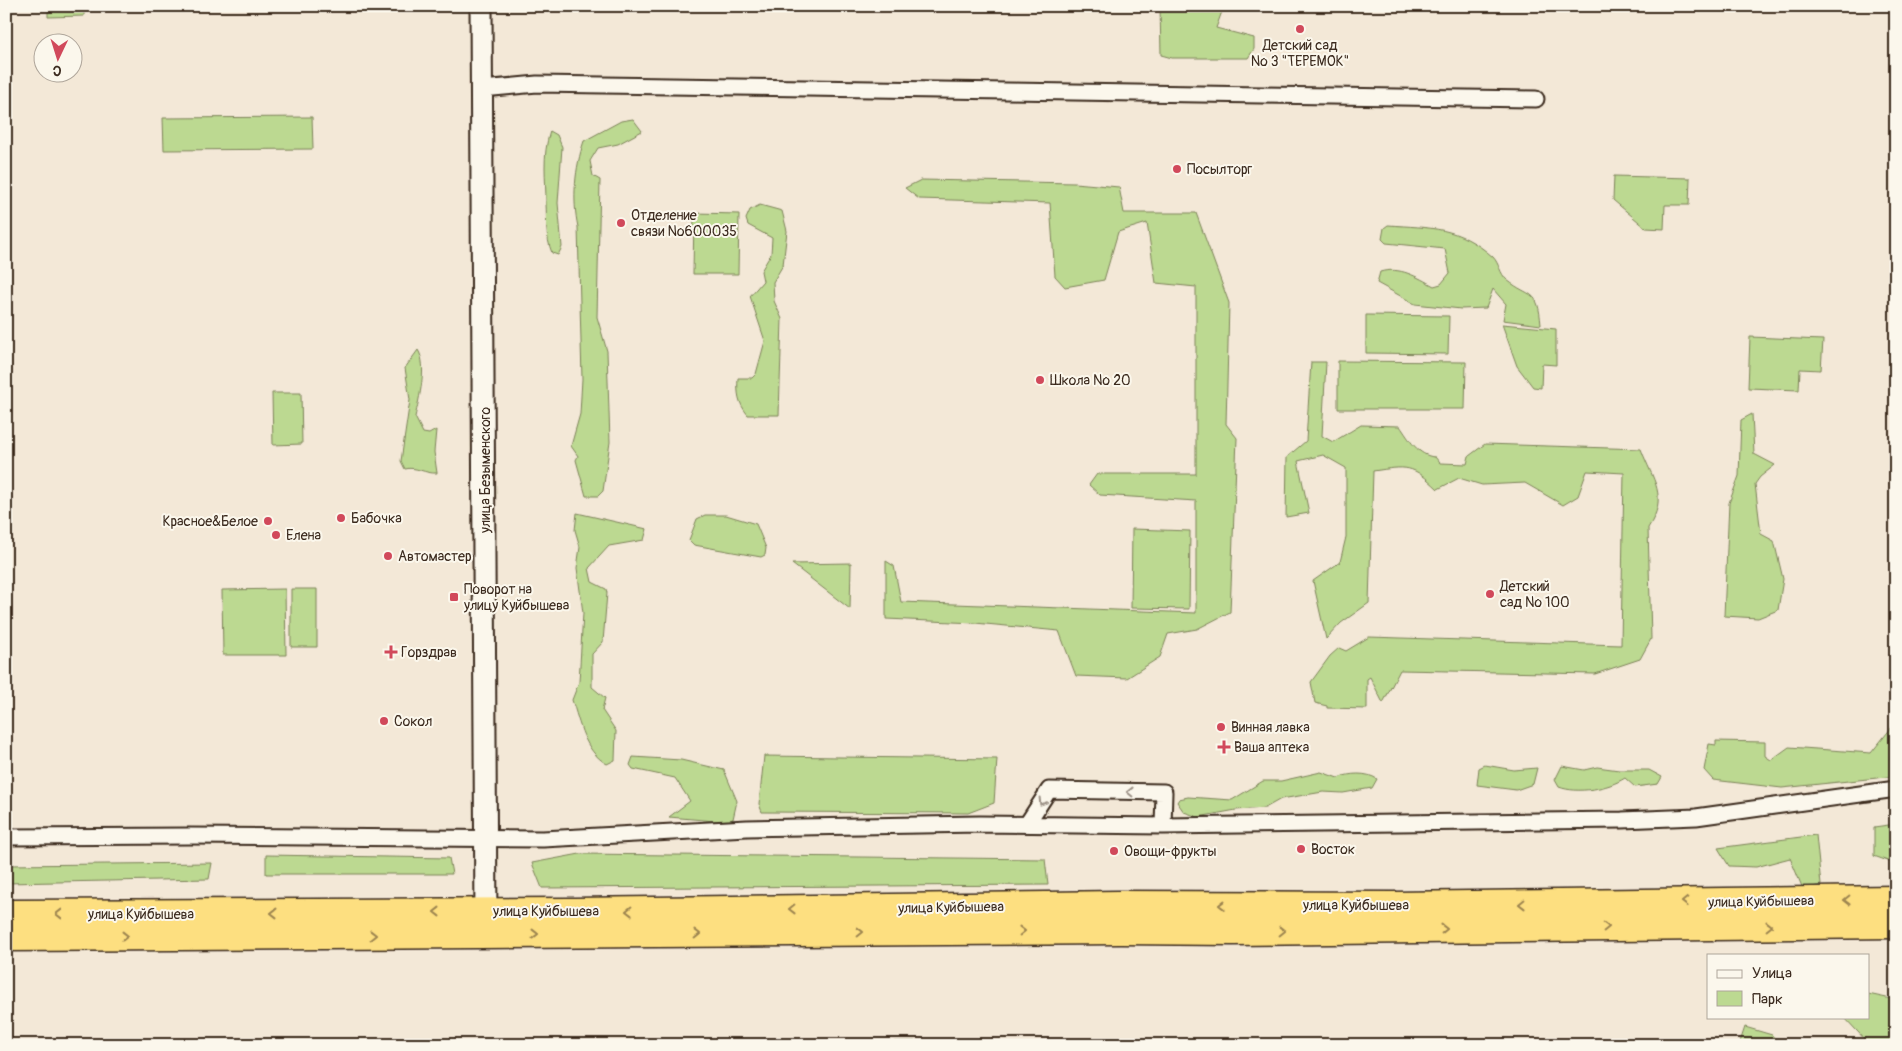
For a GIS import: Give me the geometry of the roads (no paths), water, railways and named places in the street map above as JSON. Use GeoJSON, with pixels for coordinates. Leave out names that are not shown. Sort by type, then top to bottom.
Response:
{"type":"FeatureCollection","features":[{"type":"Feature","properties":{"kind":"highway","name":"улица Куйбышева"},"geometry":{"type":"LineString","coordinates":[[6,937],[1108,905],[1403,906],[1896,900]]}},
{"type":"Feature","properties":{"kind":"highway","name":"улица Куйбышева"},"geometry":{"type":"LineString","coordinates":[[6,914],[486,923],[1233,931],[1896,924]]}},
{"type":"Feature","properties":{"kind":"main road","name":"улица Безыменского"},"geometry":{"type":"LineString","coordinates":[[481,6],[486,923]]}},
{"type":"Feature","properties":{"kind":"street"},"geometry":{"type":"LineString","coordinates":[[482,89],[537,84],[1536,99]]}},
{"type":"Feature","properties":{"kind":"street"},"geometry":{"type":"LineString","coordinates":[[6,837],[189,836],[543,839],[747,828],[1027,824],[1163,826],[1687,817],[1896,789]]}},
{"type":"Feature","properties":{"kind":"street"},"geometry":{"type":"LineString","coordinates":[[1027,824],[1049,790],[1164,792],[1163,826]]}},
{"type":"Feature","properties":{"kind":"place","name":"Детский сад № 3 \"ТЕРЕМОК\""},"geometry":{"type":"Point","coordinates":[1300,29]}},
{"type":"Feature","properties":{"kind":"place","name":"Посылторг"},"geometry":{"type":"Point","coordinates":[1177,169]}},
{"type":"Feature","properties":{"kind":"place","name":"Отделение связи №600035"},"geometry":{"type":"Point","coordinates":[621,223]}},
{"type":"Feature","properties":{"kind":"place","name":"Школа № 20"},"geometry":{"type":"Point","coordinates":[1040,380]}},
{"type":"Feature","properties":{"kind":"place","name":"Бабочка"},"geometry":{"type":"Point","coordinates":[341,518]}},
{"type":"Feature","properties":{"kind":"place","name":"Красное&Белое"},"geometry":{"type":"Point","coordinates":[268,521]}},
{"type":"Feature","properties":{"kind":"place","name":"Елена"},"geometry":{"type":"Point","coordinates":[276,535]}},
{"type":"Feature","properties":{"kind":"place","name":"Автомастер"},"geometry":{"type":"Point","coordinates":[388,556]}},
{"type":"Feature","properties":{"kind":"place","name":"Детский сад № 100"},"geometry":{"type":"Point","coordinates":[1490,594]}},
{"type":"Feature","properties":{"kind":"place","name":"Поворот на улицу Куйбышева"},"geometry":{"type":"Point","coordinates":[454,597]}},
{"type":"Feature","properties":{"kind":"place","name":"Горздрав"},"geometry":{"type":"Point","coordinates":[391,652]}},
{"type":"Feature","properties":{"kind":"place","name":"Сокол"},"geometry":{"type":"Point","coordinates":[384,721]}},
{"type":"Feature","properties":{"kind":"place","name":"Винная лавка"},"geometry":{"type":"Point","coordinates":[1221,727]}},
{"type":"Feature","properties":{"kind":"place","name":"Ваша аптека"},"geometry":{"type":"Point","coordinates":[1224,747]}},
{"type":"Feature","properties":{"kind":"place","name":"Восток"},"geometry":{"type":"Point","coordinates":[1301,849]}},
{"type":"Feature","properties":{"kind":"place","name":"Овощи-фрукты"},"geometry":{"type":"Point","coordinates":[1114,851]}}]}
